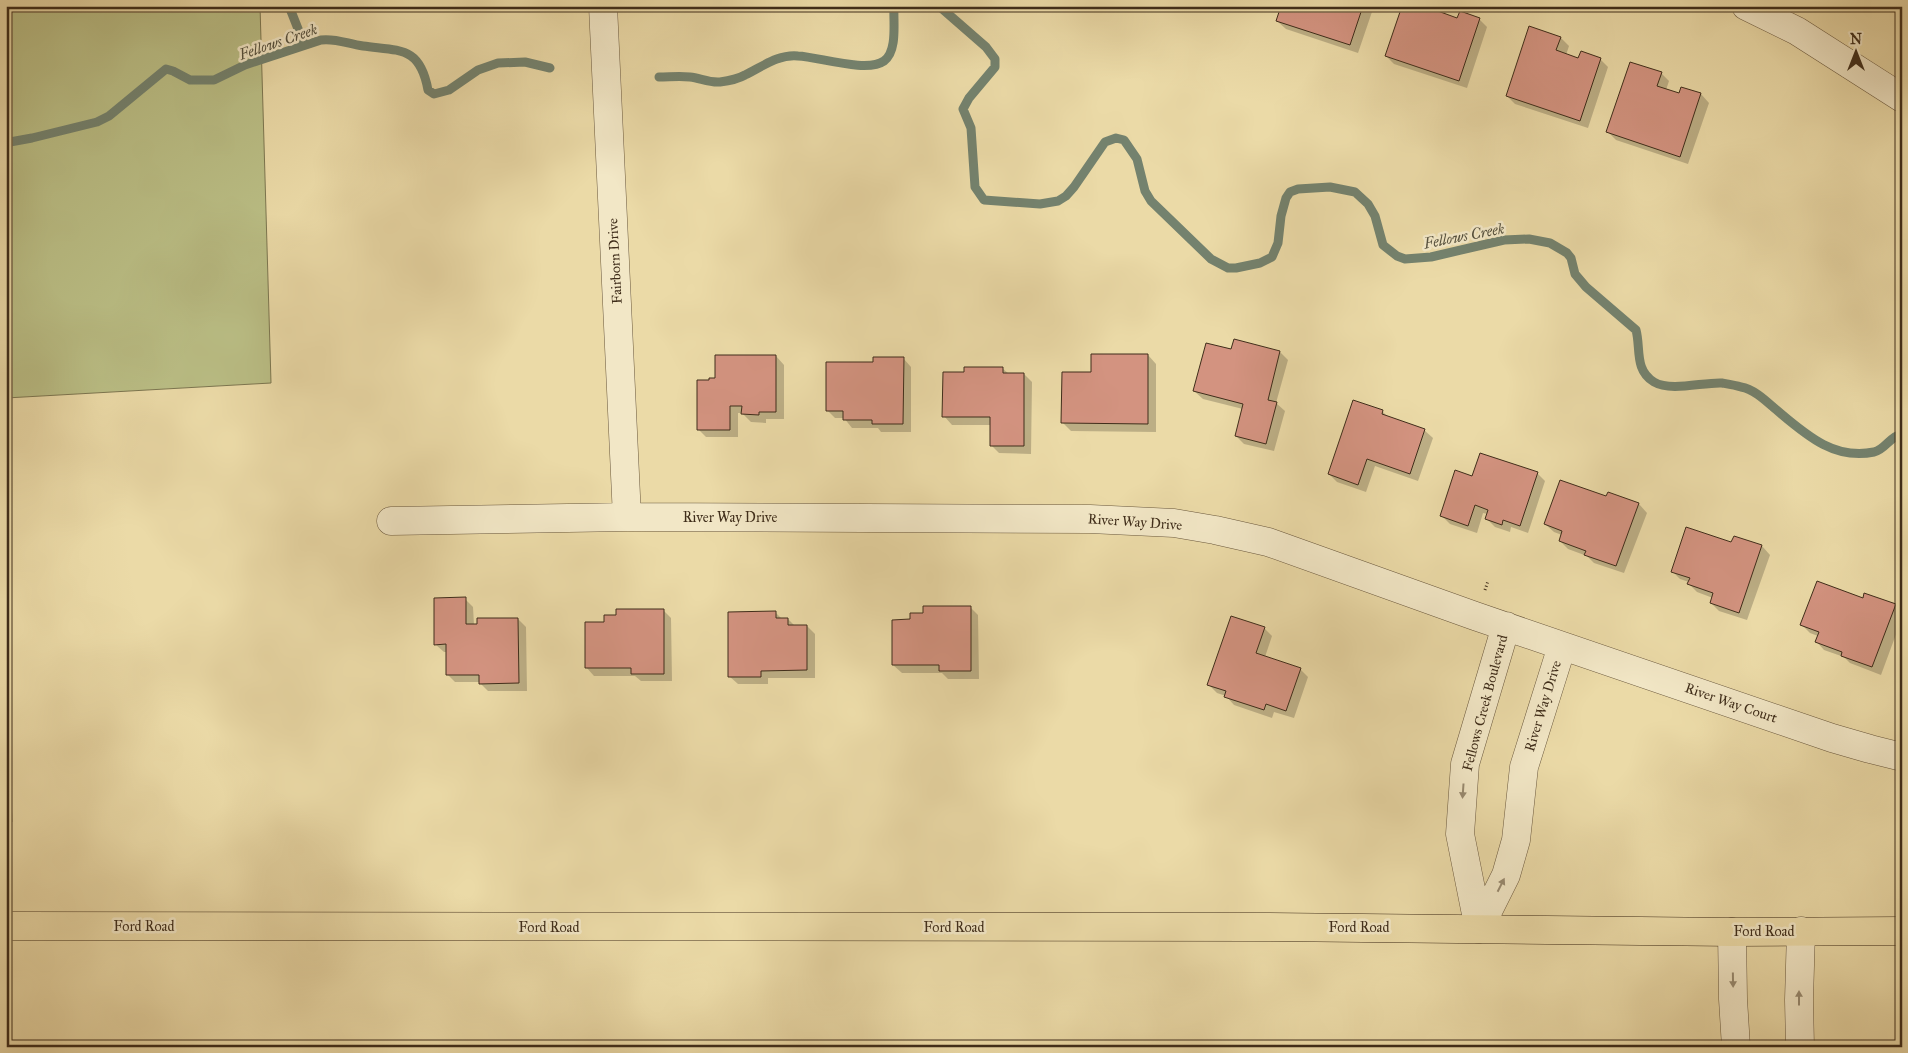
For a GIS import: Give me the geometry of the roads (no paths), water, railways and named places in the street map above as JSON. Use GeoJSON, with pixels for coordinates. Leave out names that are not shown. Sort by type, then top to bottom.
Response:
{"type":"FeatureCollection","features":[{"type":"Feature","properties":{"kind":"main road","name":"Ford Road"},"geometry":{"type":"LineString","coordinates":[[6,926],[1267,927],[1732,932],[1902,931]]}},
{"type":"Feature","properties":{"kind":"street","name":"Fairborn Drive"},"geometry":{"type":"LineString","coordinates":[[603,6],[627,517]]}},
{"type":"Feature","properties":{"kind":"street"},"geometry":{"type":"LineString","coordinates":[[1746,6],[1797,31],[1902,98]]}},
{"type":"Feature","properties":{"kind":"street","name":"River Way Drive"},"geometry":{"type":"LineString","coordinates":[[391,521],[627,517],[1080,519],[1174,523],[1268,542],[1562,646],[1524,767],[1516,840],[1506,875],[1479,929]]}},
{"type":"Feature","properties":{"kind":"street","name":"Fellows Creek Boulevard"},"geometry":{"type":"LineString","coordinates":[[1479,929],[1460,834],[1465,764],[1506,626]]}},
{"type":"Feature","properties":{"kind":"street","name":"River Way Court"},"geometry":{"type":"LineString","coordinates":[[1562,646],[1832,738],[1902,756]]}},
{"type":"Feature","properties":{"kind":"street"},"geometry":{"type":"LineString","coordinates":[[1800,1047],[1801,931]]}},
{"type":"Feature","properties":{"kind":"street"},"geometry":{"type":"LineString","coordinates":[[1732,932],[1736,1047]]}},
{"type":"Feature","properties":{"kind":"waterway"},"geometry":{"type":"LineString","coordinates":[[289,6],[304,44]]}},
{"type":"Feature","properties":{"kind":"waterway","name":"Fellows Creek"},"geometry":{"type":"LineString","coordinates":[[659,77],[686,77],[723,82],[739,78],[770,62],[791,56],[855,65],[876,64],[884,61],[891,50],[894,35],[894,6]]}},
{"type":"Feature","properties":{"kind":"waterway","name":"Fellows Creek"},"geometry":{"type":"LineString","coordinates":[[939,6],[986,47],[995,59],[995,67],[969,98],[963,109],[971,128],[975,187],[984,200],[1040,204],[1058,201],[1066,196],[1074,187],[1105,142],[1116,138],[1124,140],[1137,159],[1145,191],[1151,201],[1211,259],[1228,268],[1236,268],[1260,263],[1272,257],[1278,243],[1281,216],[1286,198],[1290,192],[1298,189],[1330,187],[1355,192],[1368,204],[1375,216],[1383,245],[1397,256],[1405,259],[1431,257],[1504,240],[1529,239],[1550,243],[1567,253],[1571,258],[1575,274],[1586,287],[1636,330],[1639,358],[1643,371],[1654,382],[1669,386],[1722,383],[1745,388],[1754,392],[1819,442],[1845,452],[1859,454],[1878,451],[1894,437],[1902,434]]}},
{"type":"Feature","properties":{"kind":"waterway","name":"Fellows Creek"},"geometry":{"type":"LineString","coordinates":[[6,136],[10,142],[97,122],[109,116],[166,69],[190,80],[214,80],[245,65],[321,40],[337,40],[406,53],[420,65],[428,90],[434,94],[449,90],[478,70],[498,63],[525,62],[550,68]]}}]}
